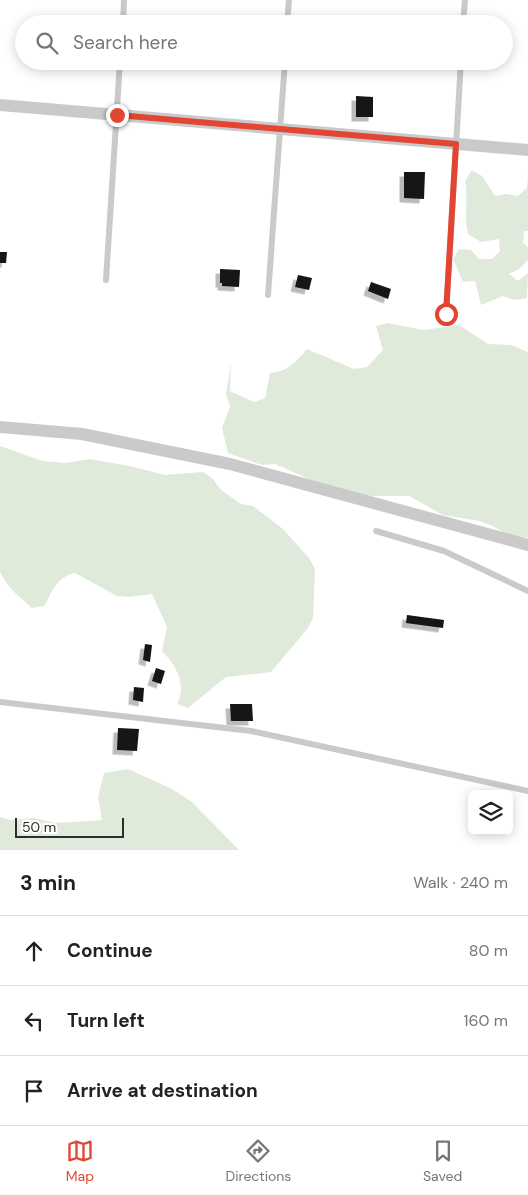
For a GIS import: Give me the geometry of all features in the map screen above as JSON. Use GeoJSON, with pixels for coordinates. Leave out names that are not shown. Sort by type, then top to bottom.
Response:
{"type":"FeatureCollection","features":[{"type":"Feature","properties":{"kind":"street"},"geometry":{"type":"LineString","coordinates":[[0,105],[528,150]]}},
{"type":"Feature","properties":{"kind":"street"},"geometry":{"type":"LineString","coordinates":[[0,427],[82,434],[230,464],[528,545]]}},
{"type":"Feature","properties":{"kind":"lane"},"geometry":{"type":"LineString","coordinates":[[123,15],[124,0]]}},
{"type":"Feature","properties":{"kind":"lane"},"geometry":{"type":"LineString","coordinates":[[288,15],[289,0]]}},
{"type":"Feature","properties":{"kind":"lane"},"geometry":{"type":"LineString","coordinates":[[464,15],[465,0]]}},
{"type":"Feature","properties":{"kind":"lane"},"geometry":{"type":"LineString","coordinates":[[106,280],[120,70]]}},
{"type":"Feature","properties":{"kind":"lane"},"geometry":{"type":"LineString","coordinates":[[268,295],[284,70]]}},
{"type":"Feature","properties":{"kind":"lane"},"geometry":{"type":"LineString","coordinates":[[446,314],[460,70]]}},
{"type":"Feature","properties":{"kind":"lane"},"geometry":{"type":"LineString","coordinates":[[376,531],[444,551],[528,591]]}},
{"type":"Feature","properties":{"kind":"lane"},"geometry":{"type":"LineString","coordinates":[[0,702],[251,731],[528,791]]}},
{"type":"Feature","properties":{"kind":"green space"},"geometry":{"type":"Polygon","coordinates":[[[472,170],[482,176],[495,196],[506,194],[518,196],[527,188],[528,174],[528,231],[524,231],[523,243],[528,247],[528,260],[519,269],[509,274],[518,281],[528,273],[527,298],[514,300],[503,296],[481,305],[475,281],[463,282],[453,259],[459,249],[471,250],[479,259],[492,259],[500,251],[499,239],[481,242],[468,234],[465,181],[472,170]]]}},
{"type":"Feature","properties":{"kind":"green space"},"geometry":{"type":"Polygon","coordinates":[[[388,323],[423,330],[459,325],[488,344],[511,345],[528,352],[528,538],[504,533],[493,526],[479,521],[443,515],[409,496],[370,496],[311,480],[275,464],[262,465],[228,453],[222,428],[230,406],[226,395],[231,362],[230,391],[254,402],[265,398],[270,373],[281,371],[291,366],[307,349],[354,369],[367,367],[383,350],[376,326],[388,323]]]}},
{"type":"Feature","properties":{"kind":"green space"},"geometry":{"type":"Polygon","coordinates":[[[0,446],[43,461],[66,463],[90,459],[165,475],[203,472],[213,479],[221,490],[241,504],[253,506],[283,529],[309,558],[315,569],[313,618],[308,628],[271,672],[226,677],[188,708],[177,704],[180,697],[180,682],[172,662],[162,651],[167,627],[152,594],[129,597],[117,596],[75,573],[59,581],[44,606],[32,608],[7,584],[0,572],[0,446]]]}},
{"type":"Feature","properties":{"kind":"green space"},"geometry":{"type":"Polygon","coordinates":[[[128,769],[172,789],[192,802],[239,850],[0,850],[0,817],[10,820],[34,818],[56,823],[102,820],[98,797],[104,773],[128,769]]]}},
{"type":"Feature","properties":{"kind":"building"},"geometry":{"type":"Polygon","coordinates":[[[356,96],[373,97],[373,117],[356,117],[356,96]]]}},
{"type":"Feature","properties":{"kind":"building"},"geometry":{"type":"Polygon","coordinates":[[[404,172],[425,172],[424,199],[404,198],[404,172]]]}},
{"type":"Feature","properties":{"kind":"building"},"geometry":{"type":"Polygon","coordinates":[[[0,252],[7,252],[6,263],[0,263],[0,252]]]}},
{"type":"Feature","properties":{"kind":"building"},"geometry":{"type":"Polygon","coordinates":[[[220,269],[240,270],[239,287],[222,286],[222,283],[220,283],[220,269]]]}},
{"type":"Feature","properties":{"kind":"building"},"geometry":{"type":"Polygon","coordinates":[[[298,275],[312,278],[309,290],[295,287],[298,275]]]}},
{"type":"Feature","properties":{"kind":"building"},"geometry":{"type":"Polygon","coordinates":[[[371,282],[391,289],[388,299],[368,291],[371,282]]]}},
{"type":"Feature","properties":{"kind":"building"},"geometry":{"type":"Polygon","coordinates":[[[407,615],[444,620],[443,628],[406,623],[407,615]]]}},
{"type":"Feature","properties":{"kind":"building"},"geometry":{"type":"Polygon","coordinates":[[[145,644],[152,645],[150,662],[143,660],[145,644]]]}},
{"type":"Feature","properties":{"kind":"building"},"geometry":{"type":"Polygon","coordinates":[[[156,668],[165,671],[161,684],[152,681],[156,668]]]}},
{"type":"Feature","properties":{"kind":"building"},"geometry":{"type":"Polygon","coordinates":[[[134,687],[144,688],[143,702],[133,700],[134,687]]]}},
{"type":"Feature","properties":{"kind":"building"},"geometry":{"type":"Polygon","coordinates":[[[230,704],[252,704],[253,721],[231,721],[230,704]]]}},
{"type":"Feature","properties":{"kind":"building"},"geometry":{"type":"Polygon","coordinates":[[[118,728],[139,729],[137,751],[117,750],[118,728]]]}},
{"type":"Feature","properties":{"kind":"route"},"geometry":{"type":"LineString","coordinates":[[117,115],[456,144],[446,314]]}}]}
